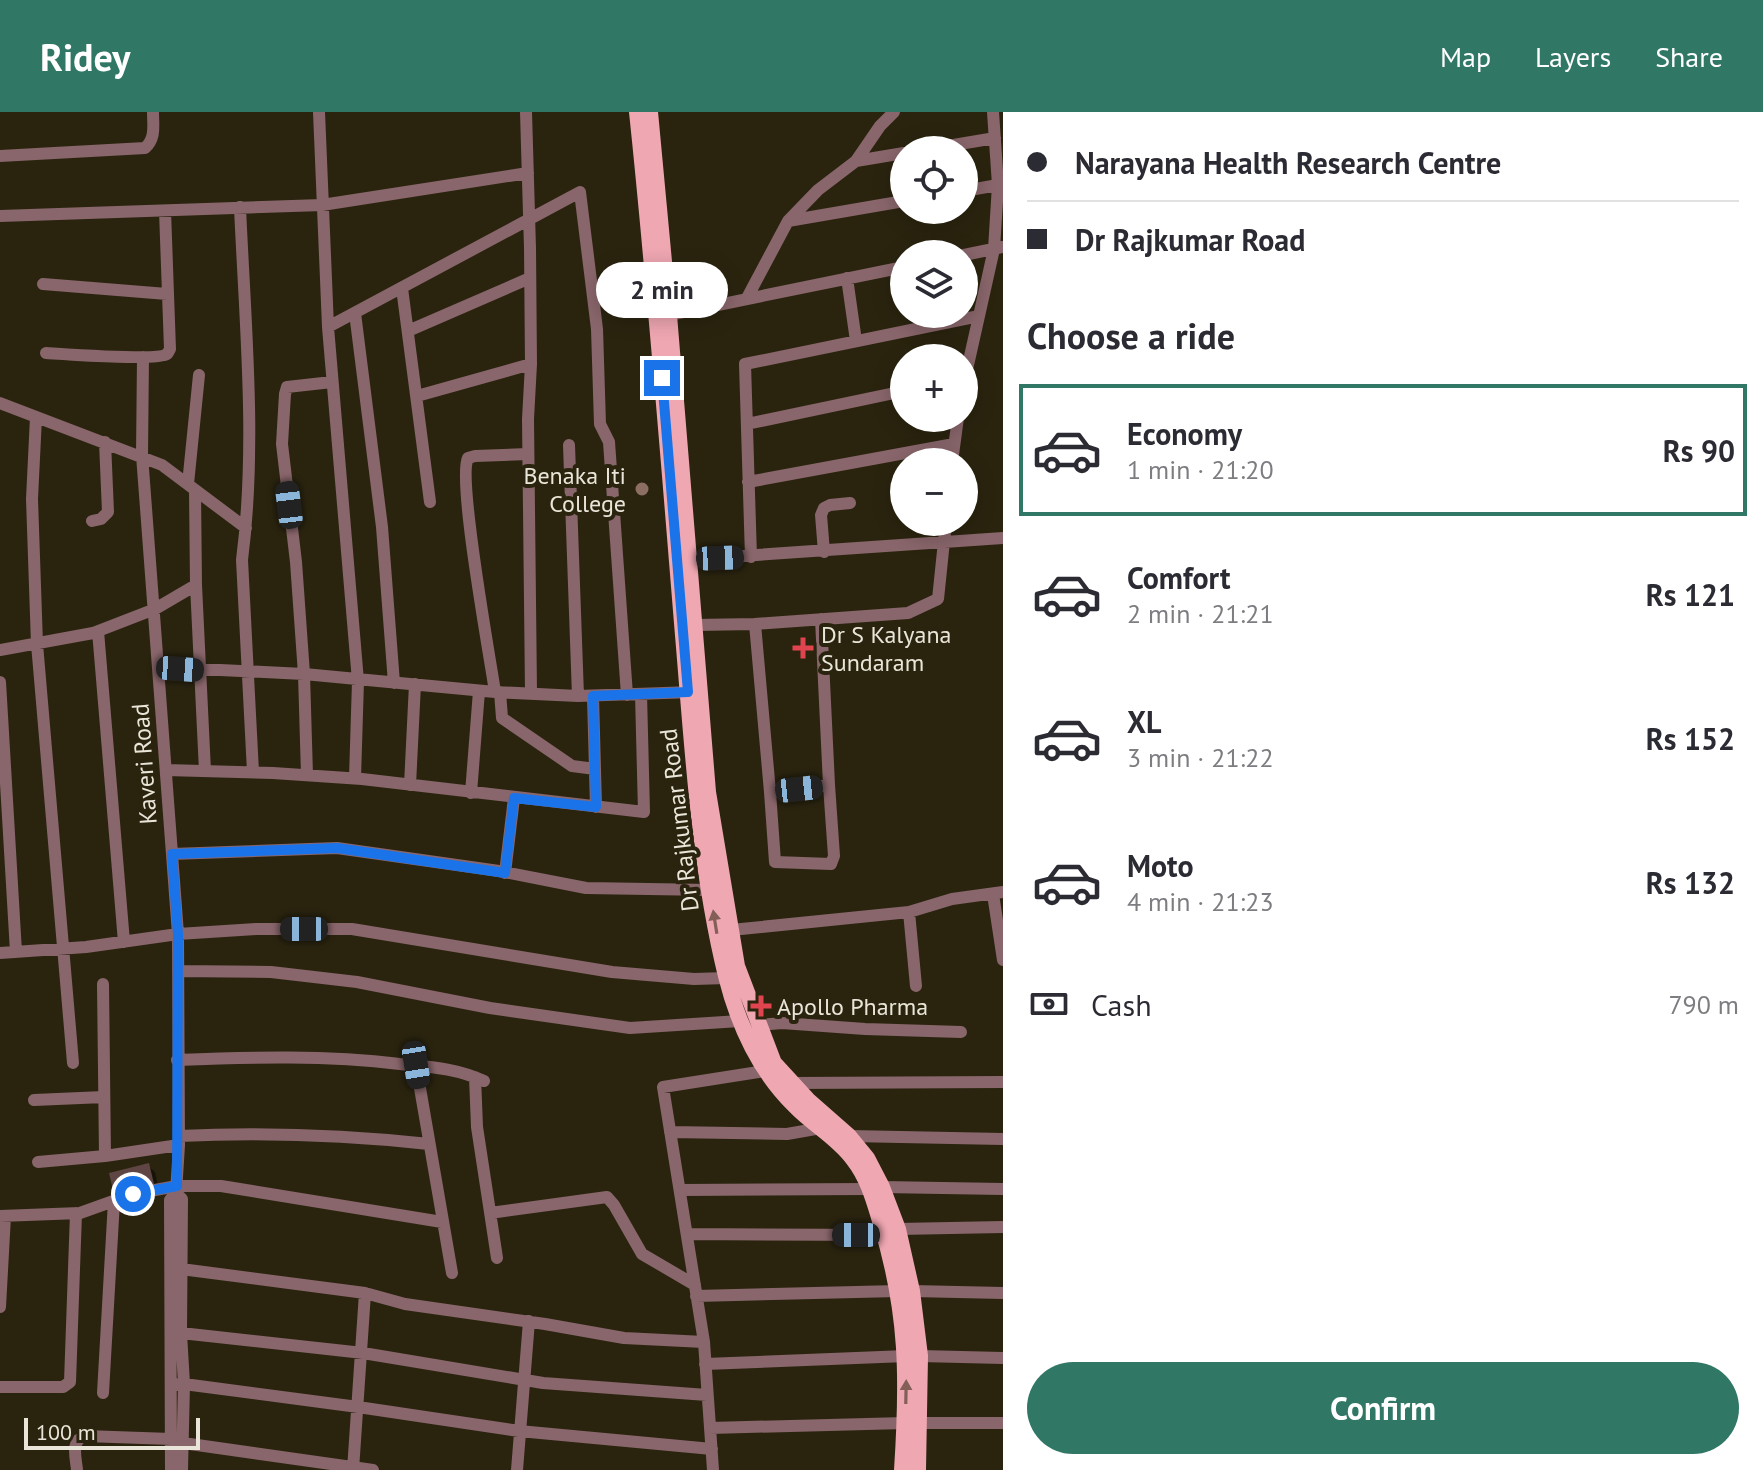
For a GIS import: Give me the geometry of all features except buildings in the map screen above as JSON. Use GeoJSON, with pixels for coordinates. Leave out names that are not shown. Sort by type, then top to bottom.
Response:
{"type":"FeatureCollection","features":[{"type":"Feature","properties":{"kind":"main road","name":"Dr Rajkumar Road"},"geometry":{"type":"LineString","coordinates":[[637,112],[663,316]]}},
{"type":"Feature","properties":{"kind":"main road","name":"Dr Rajkumar Road"},"geometry":{"type":"LineString","coordinates":[[650,112],[663,316],[694,692],[737,966],[774,1063],[791,1083],[849,1136],[867,1158],[891,1232],[905,1291],[913,1356],[913,1423],[918,1470]]}},
{"type":"Feature","properties":{"kind":"main road","name":"Dr Rajkumar Road"},"geometry":{"type":"LineString","coordinates":[[683,560],[695,625],[695,791],[727,978],[740,1021],[765,1071],[797,1109],[854,1160],[876,1188]]}},
{"type":"Feature","properties":{"kind":"main road","name":"Dr Rajkumar Road"},"geometry":{"type":"LineString","coordinates":[[902,1470],[913,1423]]}},
{"type":"Feature","properties":{"kind":"street"},"geometry":{"type":"LineString","coordinates":[[0,156],[145,148],[152,142],[153,112]]}},
{"type":"Feature","properties":{"kind":"street"},"geometry":{"type":"LineString","coordinates":[[319,112],[328,327],[358,681],[355,778]]}},
{"type":"Feature","properties":{"kind":"street"},"geometry":{"type":"LineString","coordinates":[[526,112],[530,218],[528,454],[531,692]]}},
{"type":"Feature","properties":{"kind":"street"},"geometry":{"type":"LineString","coordinates":[[747,298],[788,221],[818,190],[856,161],[880,126],[894,112]]}},
{"type":"Feature","properties":{"kind":"street"},"geometry":{"type":"LineString","coordinates":[[972,344],[998,248],[993,112]]}},
{"type":"Feature","properties":{"kind":"street"},"geometry":{"type":"LineString","coordinates":[[978,141],[995,138]]}},
{"type":"Feature","properties":{"kind":"street"},"geometry":{"type":"LineString","coordinates":[[856,161],[890,155]]}},
{"type":"Feature","properties":{"kind":"street"},"geometry":{"type":"LineString","coordinates":[[0,216],[322,205],[528,173]]}},
{"type":"Feature","properties":{"kind":"street"},"geometry":{"type":"LineString","coordinates":[[978,189],[998,185]]}},
{"type":"Feature","properties":{"kind":"street"},"geometry":{"type":"LineString","coordinates":[[166,770],[355,778],[644,812],[609,442],[600,424],[597,329],[580,192],[328,327]]}},
{"type":"Feature","properties":{"kind":"street"},"geometry":{"type":"LineString","coordinates":[[788,221],[890,203]]}},
{"type":"Feature","properties":{"kind":"street"},"geometry":{"type":"LineString","coordinates":[[240,207],[248,405],[246,528],[242,560],[253,772]]}},
{"type":"Feature","properties":{"kind":"street"},"geometry":{"type":"LineString","coordinates":[[46,353],[165,356],[170,349],[165,211]]}},
{"type":"Feature","properties":{"kind":"street"},"geometry":{"type":"LineString","coordinates":[[978,252],[998,248]]}},
{"type":"Feature","properties":{"kind":"street"},"geometry":{"type":"LineString","coordinates":[[663,316],[890,270]]}},
{"type":"Feature","properties":{"kind":"street"},"geometry":{"type":"LineString","coordinates":[[408,331],[530,278]]}},
{"type":"Feature","properties":{"kind":"street"},"geometry":{"type":"LineString","coordinates":[[847,278],[856,341]]}},
{"type":"Feature","properties":{"kind":"street"},"geometry":{"type":"LineString","coordinates":[[43,284],[167,294]]}},
{"type":"Feature","properties":{"kind":"street"},"geometry":{"type":"LineString","coordinates":[[402,288],[430,502]]}},
{"type":"Feature","properties":{"kind":"street"},"geometry":{"type":"LineString","coordinates":[[355,313],[382,527],[394,683]]}},
{"type":"Feature","properties":{"kind":"street"},"geometry":{"type":"LineString","coordinates":[[751,557],[745,364],[979,316]]}},
{"type":"Feature","properties":{"kind":"street","name":"Kaveri Road"},"geometry":{"type":"LineString","coordinates":[[143,357],[142,455],[178,934],[177,1189],[182,1199],[181,1333],[177,1441],[171,1470]]}},
{"type":"Feature","properties":{"kind":"street"},"geometry":{"type":"LineString","coordinates":[[417,396],[531,364]]}},
{"type":"Feature","properties":{"kind":"street"},"geometry":{"type":"LineString","coordinates":[[199,375],[191,487],[205,771]]}},
{"type":"Feature","properties":{"kind":"street"},"geometry":{"type":"LineString","coordinates":[[307,775],[296,562],[282,444],[285,394],[287,387],[294,385],[332,382]]}},
{"type":"Feature","properties":{"kind":"street"},"geometry":{"type":"LineString","coordinates":[[747,424],[890,394]]}},
{"type":"Feature","properties":{"kind":"street"},"geometry":{"type":"LineString","coordinates":[[0,403],[162,465],[246,528]]}},
{"type":"Feature","properties":{"kind":"street"},"geometry":{"type":"LineString","coordinates":[[36,417],[32,499],[37,644],[73,1063]]}},
{"type":"Feature","properties":{"kind":"street"},"geometry":{"type":"LineString","coordinates":[[954,448],[956,432]]}},
{"type":"Feature","properties":{"kind":"street"},"geometry":{"type":"LineString","coordinates":[[92,521],[101,519],[108,512],[105,442]]}},
{"type":"Feature","properties":{"kind":"street"},"geometry":{"type":"LineString","coordinates":[[748,482],[954,444]]}},
{"type":"Feature","properties":{"kind":"street"},"geometry":{"type":"LineString","coordinates":[[569,445],[578,696]]}},
{"type":"Feature","properties":{"kind":"street"},"geometry":{"type":"LineString","coordinates":[[528,454],[475,456],[468,458],[465,464],[467,503],[502,718],[572,766],[595,769]]}},
{"type":"Feature","properties":{"kind":"street"},"geometry":{"type":"LineString","coordinates":[[824,552],[821,515],[824,508],[850,503]]}},
{"type":"Feature","properties":{"kind":"street"},"geometry":{"type":"LineString","coordinates":[[695,625],[908,613],[938,599],[945,536]]}},
{"type":"Feature","properties":{"kind":"street"},"geometry":{"type":"LineString","coordinates":[[683,560],[1003,538]]}},
{"type":"Feature","properties":{"kind":"street"},"geometry":{"type":"LineString","coordinates":[[0,650],[98,631],[155,609],[196,585]]}},
{"type":"Feature","properties":{"kind":"street"},"geometry":{"type":"LineString","coordinates":[[755,624],[775,862],[831,864],[834,856],[821,619]]}},
{"type":"Feature","properties":{"kind":"street"},"geometry":{"type":"LineString","coordinates":[[98,631],[124,942]]}},
{"type":"Feature","properties":{"kind":"street"},"geometry":{"type":"LineString","coordinates":[[159,667],[304,674],[479,691],[578,696],[694,692]]}},
{"type":"Feature","properties":{"kind":"street"},"geometry":{"type":"LineString","coordinates":[[0,682],[7,905],[16,952]]}},
{"type":"Feature","properties":{"kind":"street"},"geometry":{"type":"LineString","coordinates":[[410,785],[415,684]]}},
{"type":"Feature","properties":{"kind":"street"},"geometry":{"type":"LineString","coordinates":[[471,793],[479,691]]}},
{"type":"Feature","properties":{"kind":"street"},"geometry":{"type":"LineString","coordinates":[[593,696],[596,807]]}},
{"type":"Feature","properties":{"kind":"street"},"geometry":{"type":"LineString","coordinates":[[770,792],[829,785]]}},
{"type":"Feature","properties":{"kind":"street"},"geometry":{"type":"LineString","coordinates":[[505,873],[514,798]]}},
{"type":"Feature","properties":{"kind":"street"},"geometry":{"type":"LineString","coordinates":[[172,854],[337,848],[586,888],[710,890]]}},
{"type":"Feature","properties":{"kind":"street"},"geometry":{"type":"LineString","coordinates":[[731,930],[909,912],[952,899],[998,893],[1002,955]]}},
{"type":"Feature","properties":{"kind":"street"},"geometry":{"type":"LineString","coordinates":[[909,912],[916,986]]}},
{"type":"Feature","properties":{"kind":"street"},"geometry":{"type":"LineString","coordinates":[[0,953],[63,949],[178,934],[256,929],[352,929],[612,972],[694,979],[727,978]]}},
{"type":"Feature","properties":{"kind":"street"},"geometry":{"type":"LineString","coordinates":[[178,971],[271,972],[357,982],[490,1008],[630,1028],[740,1021]]}},
{"type":"Feature","properties":{"kind":"street"},"geometry":{"type":"LineString","coordinates":[[103,984],[105,1156]]}},
{"type":"Feature","properties":{"kind":"street"},"geometry":{"type":"LineString","coordinates":[[759,1025],[782,1023],[961,1032]]}},
{"type":"Feature","properties":{"kind":"street"},"geometry":{"type":"LineString","coordinates":[[177,1060],[281,1056],[360,1059],[460,1070],[480,1079],[477,1127],[497,1258]]}},
{"type":"Feature","properties":{"kind":"street"},"geometry":{"type":"LineString","coordinates":[[416,1065],[452,1273]]}},
{"type":"Feature","properties":{"kind":"street"},"geometry":{"type":"LineString","coordinates":[[713,1470],[704,1342],[663,1087],[765,1071]]}},
{"type":"Feature","properties":{"kind":"street"},"geometry":{"type":"LineString","coordinates":[[791,1083],[1003,1082]]}},
{"type":"Feature","properties":{"kind":"street"},"geometry":{"type":"LineString","coordinates":[[34,1100],[104,1097]]}},
{"type":"Feature","properties":{"kind":"street"},"geometry":{"type":"LineString","coordinates":[[670,1132],[787,1134],[821,1128]]}},
{"type":"Feature","properties":{"kind":"street"},"geometry":{"type":"LineString","coordinates":[[38,1162],[105,1156],[179,1140],[258,1132],[350,1135],[429,1144]]}},
{"type":"Feature","properties":{"kind":"street"},"geometry":{"type":"LineString","coordinates":[[849,1136],[1003,1139]]}},
{"type":"Feature","properties":{"kind":"street"},"geometry":{"type":"LineString","coordinates":[[0,1307],[3,1216],[76,1213],[114,1201],[177,1189],[221,1186],[442,1222]]}},
{"type":"Feature","properties":{"kind":"street","name":"Kaveri Road"},"geometry":{"type":"LineString","coordinates":[[177,1189],[170,1200],[178,1385]]}},
{"type":"Feature","properties":{"kind":"street"},"geometry":{"type":"LineString","coordinates":[[680,1190],[1003,1189]]}},
{"type":"Feature","properties":{"kind":"street"},"geometry":{"type":"LineString","coordinates":[[490,1213],[607,1197],[642,1254],[696,1291],[1003,1293]]}},
{"type":"Feature","properties":{"kind":"street"},"geometry":{"type":"LineString","coordinates":[[103,1393],[114,1201]]}},
{"type":"Feature","properties":{"kind":"street"},"geometry":{"type":"LineString","coordinates":[[0,1387],[63,1387],[70,1382],[76,1213]]}},
{"type":"Feature","properties":{"kind":"street"},"geometry":{"type":"LineString","coordinates":[[687,1234],[891,1232],[1003,1227]]}},
{"type":"Feature","properties":{"kind":"street"},"geometry":{"type":"LineString","coordinates":[[181,1269],[365,1293],[405,1304],[624,1338],[704,1342]]}},
{"type":"Feature","properties":{"kind":"street"},"geometry":{"type":"LineString","coordinates":[[353,1469],[365,1293]]}},
{"type":"Feature","properties":{"kind":"street"},"geometry":{"type":"LineString","coordinates":[[517,1470],[529,1321]]}},
{"type":"Feature","properties":{"kind":"street"},"geometry":{"type":"LineString","coordinates":[[181,1333],[363,1353],[522,1380],[707,1395]]}},
{"type":"Feature","properties":{"kind":"street"},"geometry":{"type":"LineString","coordinates":[[705,1364],[913,1356],[1003,1358]]}},
{"type":"Feature","properties":{"kind":"street"},"geometry":{"type":"LineString","coordinates":[[178,1385],[519,1431],[712,1449]]}},
{"type":"Feature","properties":{"kind":"street"},"geometry":{"type":"LineString","coordinates":[[710,1428],[1003,1423]]}},
{"type":"Feature","properties":{"kind":"street"},"geometry":{"type":"LineString","coordinates":[[77,1470],[75,1447],[79,1438],[177,1441],[373,1470]]}},
{"type":"Feature","properties":{"kind":"street","name":"Kaveri Road"},"geometry":{"type":"LineString","coordinates":[[177,1441],[182,1470]]}},
{"type":"Feature","properties":{"kind":"place","name":"Benaka Iti College"},"geometry":{"type":"Point","coordinates":[642,489]}},
{"type":"Feature","properties":{"kind":"place","name":"Dr S Kalyana Sundaram"},"geometry":{"type":"Point","coordinates":[803,648]}},
{"type":"Feature","properties":{"kind":"place","name":"Apollo Pharma"},"geometry":{"type":"Point","coordinates":[761,1006]}},
{"type":"Feature","properties":{"kind":"route"},"geometry":{"type":"LineString","coordinates":[[133,1194],[177,1186],[178,934],[172,854],[337,848],[505,873],[514,798],[596,807],[593,696],[688,692],[662,378]]}}]}
